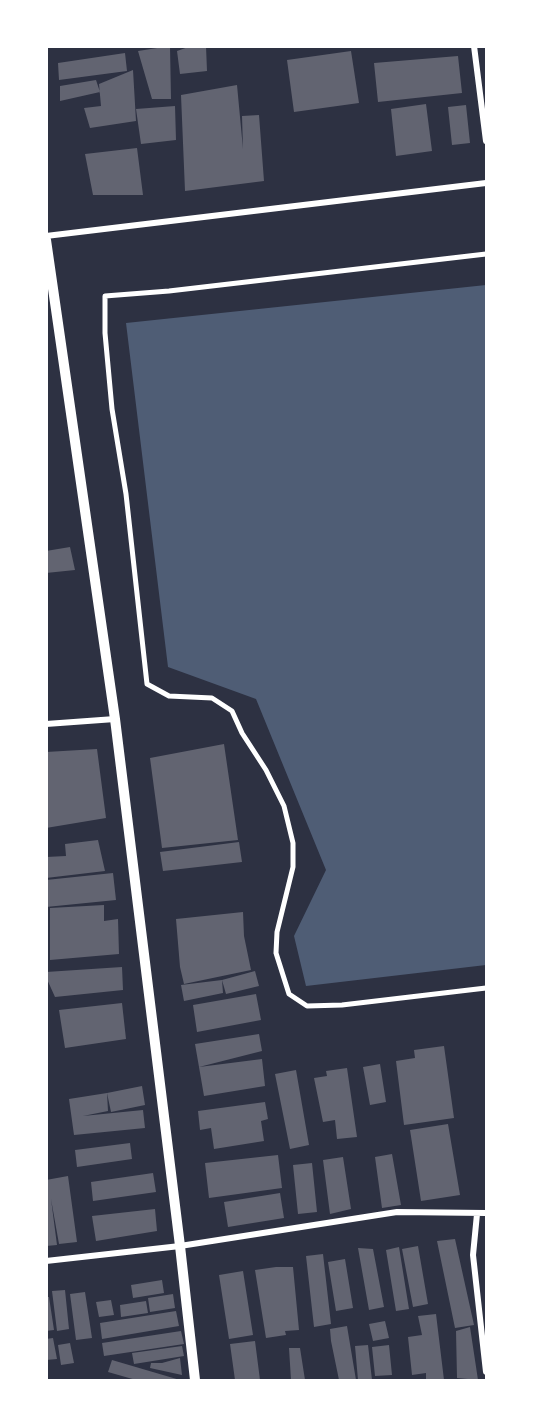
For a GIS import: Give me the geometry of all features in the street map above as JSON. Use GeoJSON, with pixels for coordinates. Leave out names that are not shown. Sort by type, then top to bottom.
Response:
{"type":"FeatureCollection","features":[{"type":"Feature","properties":{"kind":"street"},"geometry":{"type":"LineString","coordinates":[[474,46],[486,141]]}},
{"type":"Feature","properties":{"kind":"street"},"geometry":{"type":"LineString","coordinates":[[195,1380],[115,719],[46,238],[486,183]]}},
{"type":"Feature","properties":{"kind":"street"},"geometry":{"type":"LineString","coordinates":[[486,254],[180,290],[105,296],[105,333],[112,409],[126,494],[147,684],[169,696],[212,698],[232,711],[242,733],[267,770],[284,806],[294,843],[293,867],[277,932],[276,953],[289,994],[307,1006],[342,1005],[486,988]]}},
{"type":"Feature","properties":{"kind":"street"},"geometry":{"type":"LineString","coordinates":[[46,724],[115,719]]}},
{"type":"Feature","properties":{"kind":"street"},"geometry":{"type":"LineString","coordinates":[[46,1261],[180,1246],[397,1212],[486,1213]]}},
{"type":"Feature","properties":{"kind":"street"},"geometry":{"type":"LineString","coordinates":[[477,1214],[473,1255],[486,1372]]}},
{"type":"Feature","properties":{"kind":"water"},"geometry":{"type":"Polygon","coordinates":[[[486,285],[486,965],[306,986],[294,936],[326,870],[256,699],[168,667],[126,323],[486,285]]]}},
{"type":"Feature","properties":{"kind":"building"},"geometry":{"type":"Polygon","coordinates":[[[170,46],[171,99],[152,99],[138,51],[170,46]]]}},
{"type":"Feature","properties":{"kind":"building"},"geometry":{"type":"Polygon","coordinates":[[[191,46],[206,46],[207,71],[180,74],[177,51],[191,46]]]}},
{"type":"Feature","properties":{"kind":"building"},"geometry":{"type":"Polygon","coordinates":[[[351,51],[359,103],[294,112],[287,60],[351,51]]]}},
{"type":"Feature","properties":{"kind":"building"},"geometry":{"type":"Polygon","coordinates":[[[125,53],[127,71],[59,80],[58,63],[125,53]]]}},
{"type":"Feature","properties":{"kind":"building"},"geometry":{"type":"Polygon","coordinates":[[[458,56],[462,93],[378,102],[374,63],[458,56]]]}},
{"type":"Feature","properties":{"kind":"building"},"geometry":{"type":"Polygon","coordinates":[[[133,70],[136,121],[90,128],[84,108],[101,106],[99,84],[133,70]]]}},
{"type":"Feature","properties":{"kind":"building"},"geometry":{"type":"Polygon","coordinates":[[[96,80],[100,92],[60,101],[60,86],[96,80]]]}},
{"type":"Feature","properties":{"kind":"building"},"geometry":{"type":"Polygon","coordinates":[[[237,85],[243,149],[242,116],[259,115],[264,181],[185,191],[181,95],[237,85]]]}},
{"type":"Feature","properties":{"kind":"building"},"geometry":{"type":"Polygon","coordinates":[[[426,104],[432,151],[396,156],[391,109],[426,104]]]}},
{"type":"Feature","properties":{"kind":"building"},"geometry":{"type":"Polygon","coordinates":[[[466,105],[470,143],[452,145],[448,107],[466,105]]]}},
{"type":"Feature","properties":{"kind":"building"},"geometry":{"type":"Polygon","coordinates":[[[175,106],[176,140],[141,144],[136,109],[175,106]]]}},
{"type":"Feature","properties":{"kind":"building"},"geometry":{"type":"Polygon","coordinates":[[[137,148],[143,195],[93,195],[85,154],[137,148]]]}},
{"type":"Feature","properties":{"kind":"building"},"geometry":{"type":"Polygon","coordinates":[[[70,547],[75,570],[46,573],[46,551],[70,547]]]}},
{"type":"Feature","properties":{"kind":"building"},"geometry":{"type":"Polygon","coordinates":[[[224,744],[238,840],[162,848],[150,758],[224,744]]]}},
{"type":"Feature","properties":{"kind":"building"},"geometry":{"type":"Polygon","coordinates":[[[97,749],[106,818],[46,828],[46,752],[97,749]]]}},
{"type":"Feature","properties":{"kind":"building"},"geometry":{"type":"Polygon","coordinates":[[[98,840],[105,871],[46,878],[46,857],[66,856],[65,844],[98,840]]]}},
{"type":"Feature","properties":{"kind":"building"},"geometry":{"type":"Polygon","coordinates":[[[239,842],[242,862],[163,871],[160,852],[239,842]]]}},
{"type":"Feature","properties":{"kind":"building"},"geometry":{"type":"Polygon","coordinates":[[[113,873],[116,900],[46,907],[46,880],[113,873]]]}},
{"type":"Feature","properties":{"kind":"building"},"geometry":{"type":"Polygon","coordinates":[[[104,905],[104,921],[118,919],[119,954],[50,960],[50,908],[104,905]]]}},
{"type":"Feature","properties":{"kind":"building"},"geometry":{"type":"Polygon","coordinates":[[[243,912],[244,936],[251,970],[184,984],[180,967],[176,919],[243,912]]]}},
{"type":"Feature","properties":{"kind":"building"},"geometry":{"type":"Polygon","coordinates":[[[122,967],[123,990],[55,997],[46,977],[46,972],[122,967]]]}},
{"type":"Feature","properties":{"kind":"building"},"geometry":{"type":"Polygon","coordinates":[[[255,971],[259,986],[226,994],[222,980],[255,971]]]}},
{"type":"Feature","properties":{"kind":"building"},"geometry":{"type":"Polygon","coordinates":[[[222,980],[223,993],[184,1001],[181,985],[222,980]]]}},
{"type":"Feature","properties":{"kind":"building"},"geometry":{"type":"Polygon","coordinates":[[[256,994],[261,1020],[197,1032],[193,1005],[256,994]]]}},
{"type":"Feature","properties":{"kind":"building"},"geometry":{"type":"Polygon","coordinates":[[[122,1003],[126,1039],[65,1048],[59,1010],[122,1003]]]}},
{"type":"Feature","properties":{"kind":"building"},"geometry":{"type":"Polygon","coordinates":[[[259,1034],[262,1051],[199,1067],[195,1044],[259,1034]]]}},
{"type":"Feature","properties":{"kind":"building"},"geometry":{"type":"Polygon","coordinates":[[[444,1046],[454,1118],[404,1125],[396,1061],[415,1058],[414,1050],[444,1046]]]}},
{"type":"Feature","properties":{"kind":"building"},"geometry":{"type":"Polygon","coordinates":[[[262,1059],[265,1086],[204,1096],[199,1067],[262,1059]]]}},
{"type":"Feature","properties":{"kind":"building"},"geometry":{"type":"Polygon","coordinates":[[[380,1064],[386,1102],[370,1105],[363,1067],[380,1064]]]}},
{"type":"Feature","properties":{"kind":"building"},"geometry":{"type":"Polygon","coordinates":[[[347,1068],[357,1137],[337,1139],[335,1120],[323,1122],[314,1078],[327,1076],[326,1071],[347,1068]]]}},
{"type":"Feature","properties":{"kind":"building"},"geometry":{"type":"Polygon","coordinates":[[[296,1070],[309,1145],[290,1149],[275,1074],[296,1070]]]}},
{"type":"Feature","properties":{"kind":"building"},"geometry":{"type":"Polygon","coordinates":[[[142,1086],[145,1105],[111,1112],[107,1093],[142,1086]]]}},
{"type":"Feature","properties":{"kind":"building"},"geometry":{"type":"Polygon","coordinates":[[[107,1093],[108,1111],[83,1116],[143,1110],[145,1128],[74,1135],[69,1099],[107,1093]]]}},
{"type":"Feature","properties":{"kind":"building"},"geometry":{"type":"Polygon","coordinates":[[[265,1102],[268,1119],[261,1121],[264,1141],[214,1149],[211,1128],[200,1130],[198,1111],[265,1102]]]}},
{"type":"Feature","properties":{"kind":"building"},"geometry":{"type":"Polygon","coordinates":[[[448,1124],[460,1195],[421,1201],[410,1130],[448,1124]]]}},
{"type":"Feature","properties":{"kind":"building"},"geometry":{"type":"Polygon","coordinates":[[[130,1143],[132,1159],[77,1167],[75,1150],[130,1143]]]}},
{"type":"Feature","properties":{"kind":"building"},"geometry":{"type":"Polygon","coordinates":[[[392,1154],[401,1205],[382,1208],[375,1157],[392,1154]]]}},
{"type":"Feature","properties":{"kind":"building"},"geometry":{"type":"Polygon","coordinates":[[[278,1155],[282,1188],[209,1198],[205,1163],[278,1155]]]}},
{"type":"Feature","properties":{"kind":"building"},"geometry":{"type":"Polygon","coordinates":[[[343,1157],[351,1209],[330,1214],[323,1160],[343,1157]]]}},
{"type":"Feature","properties":{"kind":"building"},"geometry":{"type":"Polygon","coordinates":[[[312,1163],[317,1212],[298,1214],[293,1165],[312,1163]]]}},
{"type":"Feature","properties":{"kind":"building"},"geometry":{"type":"Polygon","coordinates":[[[153,1173],[156,1192],[93,1201],[91,1182],[153,1173]]]}},
{"type":"Feature","properties":{"kind":"building"},"geometry":{"type":"Polygon","coordinates":[[[68,1176],[77,1242],[59,1244],[51,1199],[57,1245],[46,1246],[46,1180],[68,1176]]]}},
{"type":"Feature","properties":{"kind":"building"},"geometry":{"type":"Polygon","coordinates":[[[280,1193],[284,1218],[228,1227],[224,1202],[280,1193]]]}},
{"type":"Feature","properties":{"kind":"building"},"geometry":{"type":"Polygon","coordinates":[[[155,1209],[157,1231],[96,1241],[92,1216],[155,1209]]]}},
{"type":"Feature","properties":{"kind":"building"},"geometry":{"type":"Polygon","coordinates":[[[455,1239],[474,1325],[455,1328],[437,1241],[455,1239]]]}},
{"type":"Feature","properties":{"kind":"building"},"geometry":{"type":"Polygon","coordinates":[[[418,1246],[428,1304],[413,1307],[402,1249],[418,1246]]]}},
{"type":"Feature","properties":{"kind":"building"},"geometry":{"type":"Polygon","coordinates":[[[399,1247],[409,1309],[396,1311],[386,1250],[399,1247]]]}},
{"type":"Feature","properties":{"kind":"building"},"geometry":{"type":"Polygon","coordinates":[[[358,1248],[373,1249],[384,1307],[369,1310],[358,1248]]]}},
{"type":"Feature","properties":{"kind":"building"},"geometry":{"type":"Polygon","coordinates":[[[323,1254],[331,1324],[314,1327],[306,1256],[323,1254]]]}},
{"type":"Feature","properties":{"kind":"building"},"geometry":{"type":"Polygon","coordinates":[[[345,1259],[353,1308],[336,1311],[328,1262],[345,1259]]]}},
{"type":"Feature","properties":{"kind":"building"},"geometry":{"type":"Polygon","coordinates":[[[293,1267],[299,1330],[285,1331],[286,1335],[266,1338],[255,1270],[293,1267]]]}},
{"type":"Feature","properties":{"kind":"building"},"geometry":{"type":"Polygon","coordinates":[[[243,1271],[253,1335],[229,1339],[219,1275],[243,1271]]]}},
{"type":"Feature","properties":{"kind":"building"},"geometry":{"type":"Polygon","coordinates":[[[162,1280],[164,1293],[133,1298],[131,1285],[162,1280]]]}},
{"type":"Feature","properties":{"kind":"building"},"geometry":{"type":"Polygon","coordinates":[[[65,1290],[69,1329],[57,1331],[52,1291],[65,1290]]]}},
{"type":"Feature","properties":{"kind":"building"},"geometry":{"type":"Polygon","coordinates":[[[85,1292],[92,1338],[76,1340],[70,1294],[85,1292]]]}},
{"type":"Feature","properties":{"kind":"building"},"geometry":{"type":"Polygon","coordinates":[[[173,1294],[175,1308],[150,1312],[148,1298],[173,1294]]]}},
{"type":"Feature","properties":{"kind":"building"},"geometry":{"type":"Polygon","coordinates":[[[46,1297],[49,1297],[54,1330],[46,1331],[46,1297]]]}},
{"type":"Feature","properties":{"kind":"building"},"geometry":{"type":"Polygon","coordinates":[[[111,1300],[114,1315],[99,1317],[96,1302],[111,1300]]]}},
{"type":"Feature","properties":{"kind":"building"},"geometry":{"type":"Polygon","coordinates":[[[146,1301],[148,1313],[121,1317],[120,1305],[146,1301]]]}},
{"type":"Feature","properties":{"kind":"building"},"geometry":{"type":"Polygon","coordinates":[[[176,1311],[179,1326],[102,1339],[100,1323],[176,1311]]]}},
{"type":"Feature","properties":{"kind":"building"},"geometry":{"type":"Polygon","coordinates":[[[436,1314],[444,1380],[426,1380],[426,1373],[412,1375],[408,1337],[422,1335],[418,1316],[436,1314]]]}},
{"type":"Feature","properties":{"kind":"building"},"geometry":{"type":"Polygon","coordinates":[[[385,1321],[389,1338],[373,1341],[369,1324],[385,1321]]]}},
{"type":"Feature","properties":{"kind":"building"},"geometry":{"type":"Polygon","coordinates":[[[347,1326],[356,1380],[339,1380],[331,1341],[330,1329],[347,1326]]]}},
{"type":"Feature","properties":{"kind":"building"},"geometry":{"type":"Polygon","coordinates":[[[470,1327],[478,1380],[457,1378],[456,1331],[470,1327]]]}},
{"type":"Feature","properties":{"kind":"building"},"geometry":{"type":"Polygon","coordinates":[[[181,1331],[184,1344],[104,1356],[102,1343],[181,1331]]]}},
{"type":"Feature","properties":{"kind":"building"},"geometry":{"type":"Polygon","coordinates":[[[53,1338],[57,1359],[46,1360],[46,1339],[53,1338]]]}},
{"type":"Feature","properties":{"kind":"building"},"geometry":{"type":"Polygon","coordinates":[[[255,1341],[260,1380],[235,1380],[230,1344],[255,1341]]]}},
{"type":"Feature","properties":{"kind":"building"},"geometry":{"type":"Polygon","coordinates":[[[70,1343],[74,1363],[61,1365],[58,1345],[70,1343]]]}},
{"type":"Feature","properties":{"kind":"building"},"geometry":{"type":"Polygon","coordinates":[[[368,1345],[372,1380],[358,1380],[355,1346],[368,1345]]]}},
{"type":"Feature","properties":{"kind":"building"},"geometry":{"type":"Polygon","coordinates":[[[389,1345],[392,1375],[375,1376],[372,1347],[389,1345]]]}},
{"type":"Feature","properties":{"kind":"building"},"geometry":{"type":"Polygon","coordinates":[[[182,1346],[184,1356],[134,1364],[132,1353],[182,1346]]]}},
{"type":"Feature","properties":{"kind":"building"},"geometry":{"type":"Polygon","coordinates":[[[289,1348],[300,1348],[305,1380],[291,1380],[289,1348]]]}},
{"type":"Feature","properties":{"kind":"building"},"geometry":{"type":"Polygon","coordinates":[[[180,1358],[182,1375],[150,1368],[151,1363],[162,1363],[180,1358]]]}},
{"type":"Feature","properties":{"kind":"building"},"geometry":{"type":"Polygon","coordinates":[[[112,1360],[180,1380],[136,1380],[108,1372],[112,1360]]]}}]}
